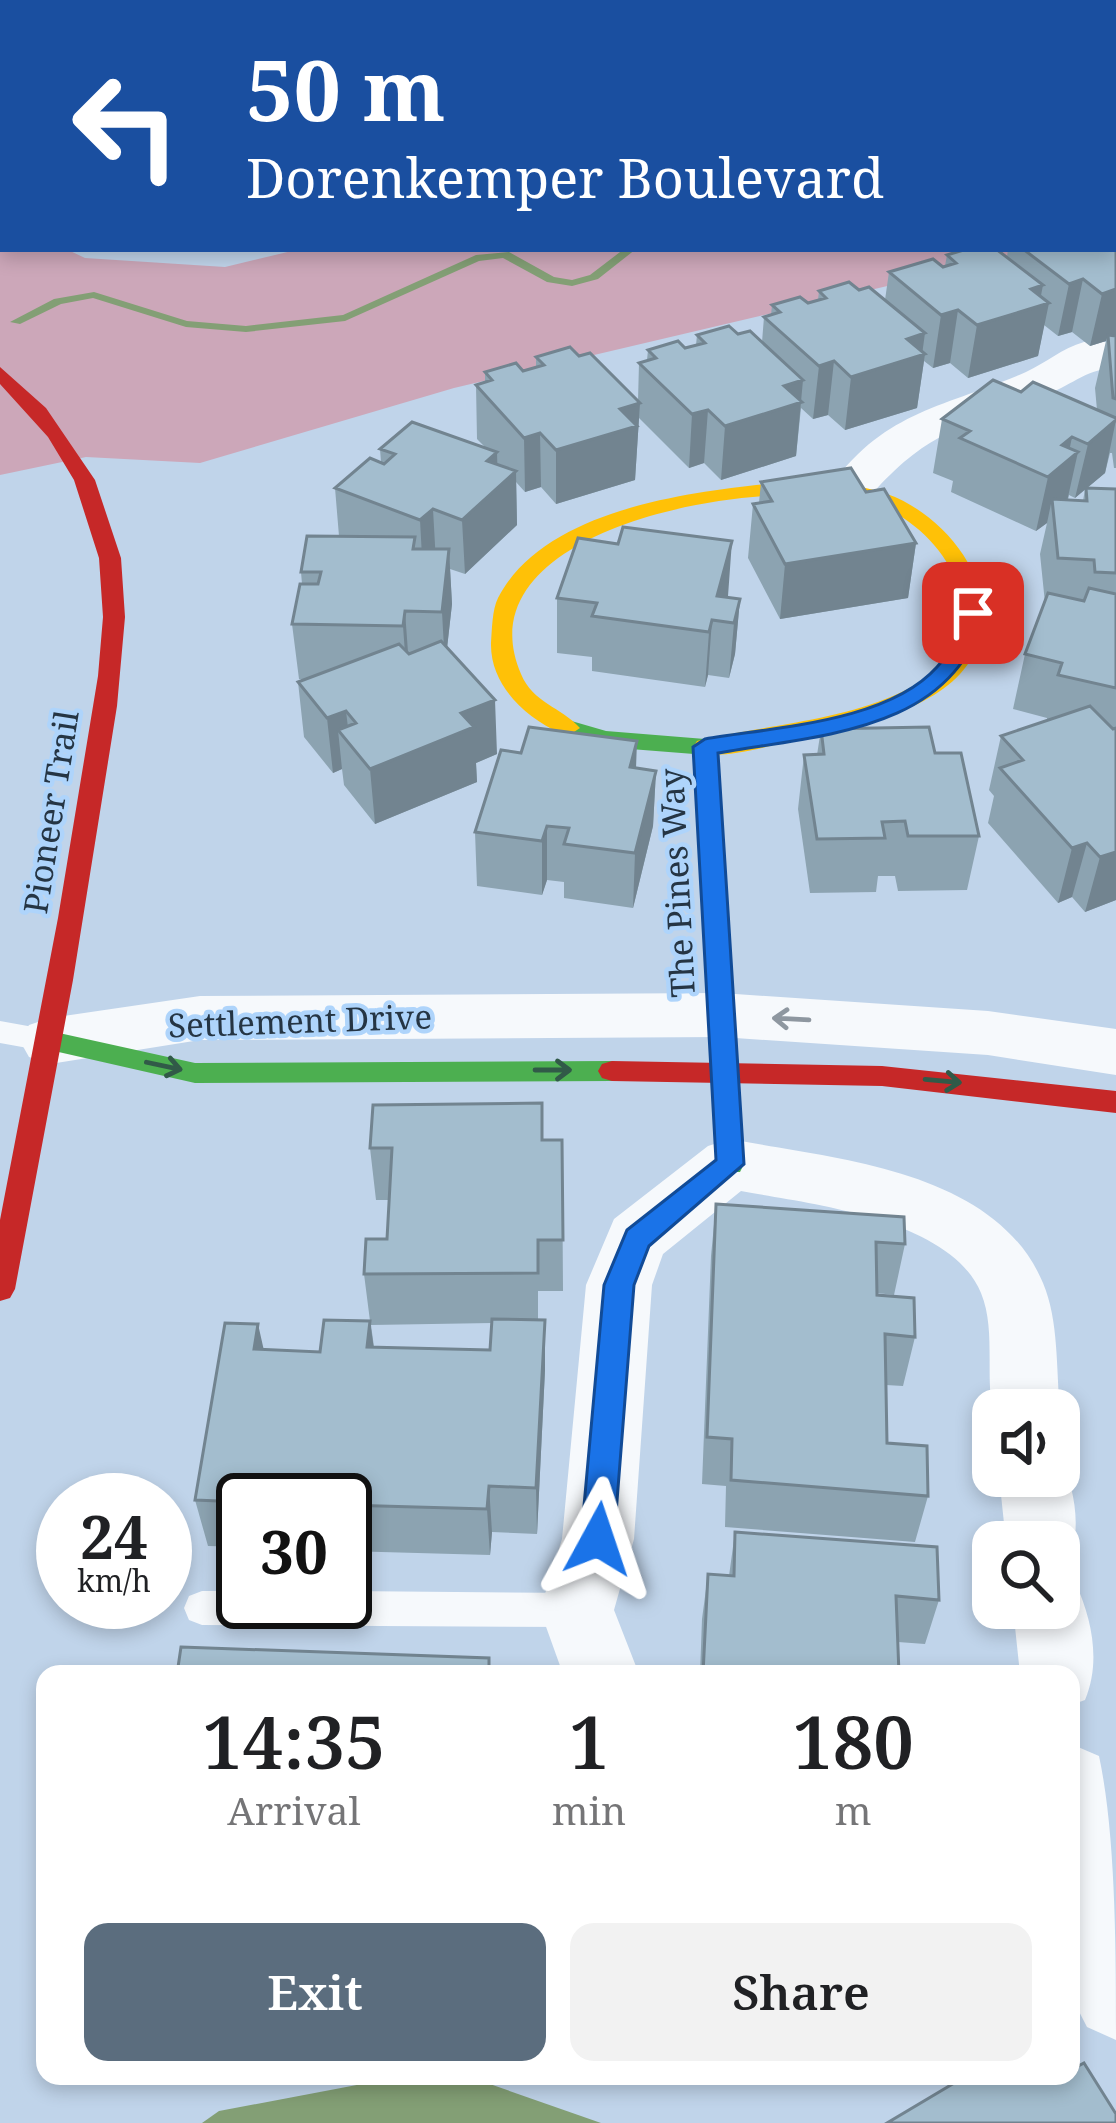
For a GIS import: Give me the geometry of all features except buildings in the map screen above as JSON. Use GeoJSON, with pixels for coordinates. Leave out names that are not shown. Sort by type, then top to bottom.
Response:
{"type":"FeatureCollection","features":[{"type":"Feature","properties":{"kind":"street"},"geometry":{"type":"LineString","coordinates":[[850,490],[889,447],[920,426],[1064,373],[1084,355],[1116,355]]}},
{"type":"Feature","properties":{"kind":"street","name":"Pioneer Trail"},"geometry":{"type":"LineString","coordinates":[[0,373],[65,444],[97,511],[114,584],[109,665],[25,1036],[0,1289]]}},
{"type":"Feature","properties":{"kind":"street","name":"The Pines Way"},"geometry":{"type":"LineString","coordinates":[[850,490],[901,508],[956,551],[970,580],[973,613],[965,645],[943,676],[876,717],[705,747],[617,740],[569,730],[536,715],[511,688],[501,660],[500,622],[512,588],[562,540],[634,514],[776,492],[850,490]]}},
{"type":"Feature","properties":{"kind":"street","name":"The Pines Way"},"geometry":{"type":"LineString","coordinates":[[705,747],[730,1164]]}},
{"type":"Feature","properties":{"kind":"street","name":"Settlement Drive"},"geometry":{"type":"LineString","coordinates":[[25,1036],[200,1018],[723,1042],[988,1033],[1116,1052]]}},
{"type":"Feature","properties":{"kind":"street","name":"Settlement Drive"},"geometry":{"type":"LineString","coordinates":[[723,1042],[882,1076],[1116,1102]]}},
{"type":"Feature","properties":{"kind":"street"},"geometry":{"type":"LineString","coordinates":[[598,1665],[577,1610],[598,1539],[619,1285],[637,1238],[730,1164],[896,1200],[952,1222],[987,1251],[1011,1284],[1024,1389]]}},
{"type":"Feature","properties":{"kind":"street"},"geometry":{"type":"LineString","coordinates":[[1053,1629],[1057,1665]]}},
{"type":"Feature","properties":{"kind":"street"},"geometry":{"type":"LineString","coordinates":[[1080,1858],[1093,1967]]}},
{"type":"Feature","properties":{"kind":"lane"},"geometry":{"type":"LineString","coordinates":[[202,1608],[577,1610]]}},
{"type":"Feature","properties":{"kind":"shaded area"},"geometry":{"type":"Polygon","coordinates":[[[0,252],[72,252],[85,258],[225,267],[288,252],[1031,252],[454,388],[200,463],[86,457],[0,475],[0,252]]]}},
{"type":"Feature","properties":{"kind":"shaded area"},"geometry":{"type":"Polygon","coordinates":[[[357,2085],[493,2085],[601,2123],[202,2123],[219,2111],[357,2085]]]}},
{"type":"Feature","properties":{"kind":"waterway"},"geometry":{"type":"LineString","coordinates":[[16,322],[58,301],[94,295],[186,324],[246,329],[345,318],[476,258],[505,254],[551,280],[572,283],[594,277],[627,252]]}},
{"type":"Feature","properties":{"kind":"traffic: fast"},"geometry":{"type":"LineString","coordinates":[[568,728],[605,739],[705,747],[730,1164]]}},
{"type":"Feature","properties":{"kind":"traffic: fast"},"geometry":{"type":"LineString","coordinates":[[50,1041],[195,1073],[612,1071]]}},
{"type":"Feature","properties":{"kind":"traffic: slow"},"geometry":{"type":"LineString","coordinates":[[568,728],[524,698],[510,676],[502,649],[507,601],[537,562],[586,532],[646,510],[712,495],[834,489],[892,503],[919,520],[952,554],[967,582],[975,625],[960,660],[928,687],[884,708],[834,723],[705,747]]}},
{"type":"Feature","properties":{"kind":"traffic: jam"},"geometry":{"type":"LineString","coordinates":[[0,373],[56,433],[84,480],[104,531],[114,587],[105,706],[60,980],[0,1289]]}},
{"type":"Feature","properties":{"kind":"traffic: jam"},"geometry":{"type":"LineString","coordinates":[[612,1071],[882,1076],[1116,1102]]}},
{"type":"Feature","properties":{"kind":"route"},"geometry":{"type":"LineString","coordinates":[[598,1539],[619,1285],[637,1238],[730,1164],[705,747],[876,717],[943,676],[965,645],[973,613]]}}]}
